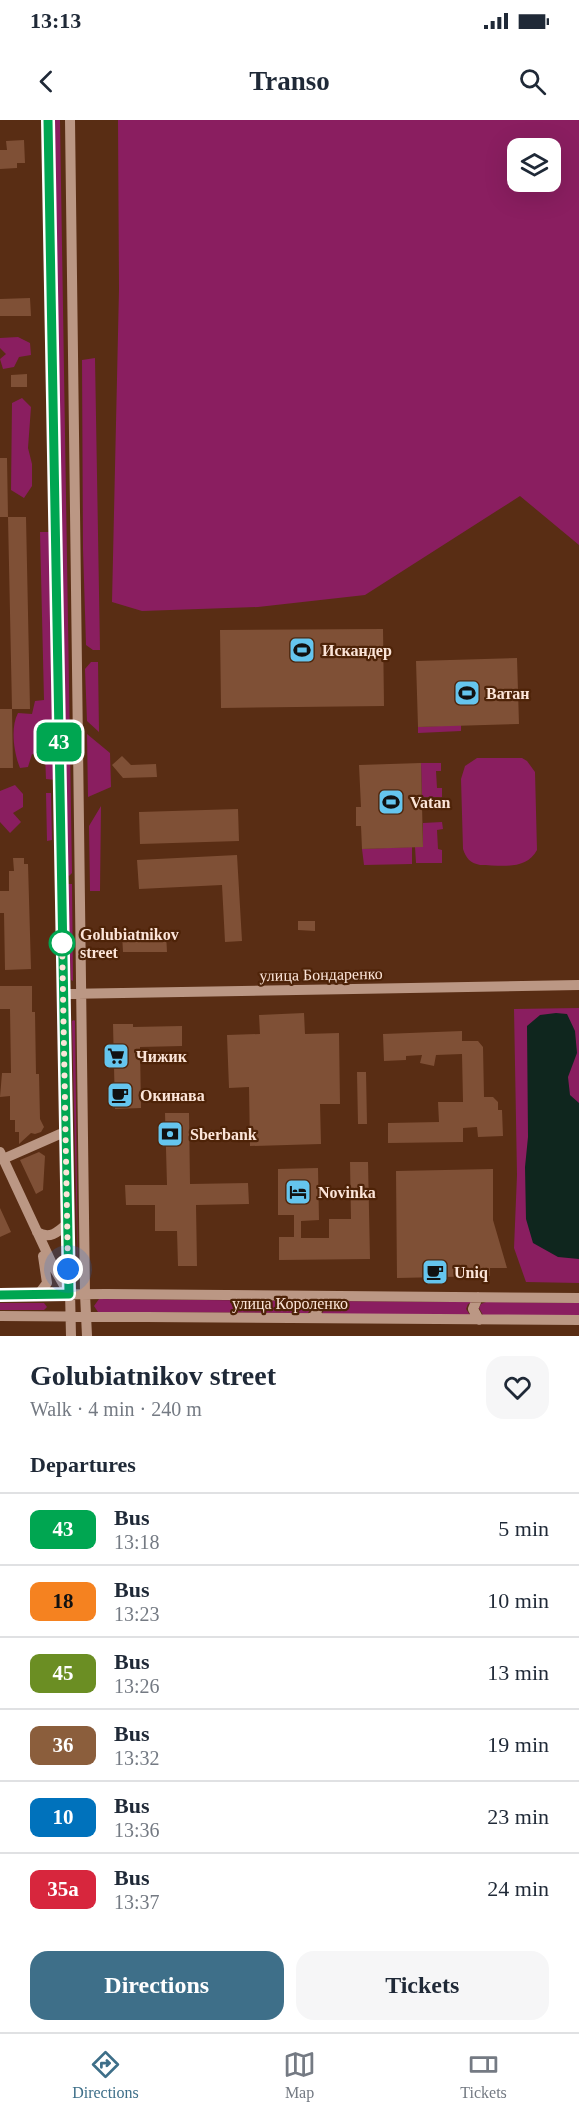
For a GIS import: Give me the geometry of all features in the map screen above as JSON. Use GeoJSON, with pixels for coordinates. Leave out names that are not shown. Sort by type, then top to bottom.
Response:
{"type":"FeatureCollection","features":[{"type":"Feature","properties":{"kind":"main road"},"geometry":{"type":"LineString","coordinates":[[48,120],[71,1336]]}},
{"type":"Feature","properties":{"kind":"main road"},"geometry":{"type":"LineString","coordinates":[[70,120],[87,1336]]}},
{"type":"Feature","properties":{"kind":"main road"},"geometry":{"type":"LineString","coordinates":[[61,875],[69,877],[81,874]]}},
{"type":"Feature","properties":{"kind":"main road","name":"улица Бондаренко"},"geometry":{"type":"LineString","coordinates":[[63,994],[579,985]]}},
{"type":"Feature","properties":{"kind":"main road"},"geometry":{"type":"LineString","coordinates":[[66,1134],[60,1134],[2,1156],[54,1268],[69,1294],[86,1316]]}},
{"type":"Feature","properties":{"kind":"main road"},"geometry":{"type":"LineString","coordinates":[[37,1232],[47,1236],[53,1235],[68,1223]]}},
{"type":"Feature","properties":{"kind":"main road"},"geometry":{"type":"LineString","coordinates":[[37,1232],[47,1271],[47,1283],[38,1295]]}},
{"type":"Feature","properties":{"kind":"main road","name":"улица Короленко"},"geometry":{"type":"LineString","coordinates":[[0,1295],[579,1298]]}},
{"type":"Feature","properties":{"kind":"main road"},"geometry":{"type":"LineString","coordinates":[[311,1296],[317,1302],[318,1307],[312,1318]]}},
{"type":"Feature","properties":{"kind":"main road"},"geometry":{"type":"LineString","coordinates":[[478,1297],[473,1309],[479,1320]]}},
{"type":"Feature","properties":{"kind":"main road","name":"улица Короленко"},"geometry":{"type":"LineString","coordinates":[[0,1316],[579,1320]]}},
{"type":"Feature","properties":{"kind":"shaded area"},"geometry":{"type":"Polygon","coordinates":[[[54,120],[60,120],[72,873],[69,876],[66,873],[54,120]]]}},
{"type":"Feature","properties":{"kind":"shaded area"},"geometry":{"type":"Polygon","coordinates":[[[118,120],[579,120],[579,545],[520,496],[365,595],[258,607],[142,611],[112,602],[119,289],[118,120]]]}},
{"type":"Feature","properties":{"kind":"shaded area"},"geometry":{"type":"Polygon","coordinates":[[[18,337],[30,343],[31,355],[19,357],[14,367],[3,369],[0,359],[6,354],[0,348],[0,338],[18,337]]]}},
{"type":"Feature","properties":{"kind":"shaded area"},"geometry":{"type":"Polygon","coordinates":[[[95,358],[100,650],[93,650],[86,645],[83,549],[82,360],[95,358]]]}},
{"type":"Feature","properties":{"kind":"shaded area"},"geometry":{"type":"Polygon","coordinates":[[[22,398],[31,407],[28,448],[32,464],[32,486],[24,498],[11,490],[12,403],[22,398]]]}},
{"type":"Feature","properties":{"kind":"shaded area"},"geometry":{"type":"Polygon","coordinates":[[[40,532],[50,532],[55,780],[46,779],[45,754],[42,756],[32,754],[28,767],[20,768],[14,740],[14,726],[18,713],[32,714],[35,701],[44,700],[40,532]]]}},
{"type":"Feature","properties":{"kind":"shaded area"},"geometry":{"type":"Polygon","coordinates":[[[91,662],[98,662],[99,732],[87,721],[85,669],[91,662]]]}},
{"type":"Feature","properties":{"kind":"shaded area"},"geometry":{"type":"Polygon","coordinates":[[[461,725],[461,731],[418,733],[418,727],[461,725]]]}},
{"type":"Feature","properties":{"kind":"shaded area"},"geometry":{"type":"Polygon","coordinates":[[[87,734],[110,753],[111,787],[88,797],[87,734]]]}},
{"type":"Feature","properties":{"kind":"shaded area"},"geometry":{"type":"Polygon","coordinates":[[[477,758],[522,758],[535,772],[537,850],[526,861],[504,866],[480,865],[469,860],[463,849],[461,779],[465,766],[477,758]]]}},
{"type":"Feature","properties":{"kind":"shaded area"},"geometry":{"type":"Polygon","coordinates":[[[421,763],[441,763],[441,771],[436,771],[437,788],[442,788],[442,797],[422,797],[421,763]]]}},
{"type":"Feature","properties":{"kind":"shaded area"},"geometry":{"type":"Polygon","coordinates":[[[15,785],[23,794],[23,807],[13,813],[21,822],[10,833],[0,822],[0,791],[15,785]]]}},
{"type":"Feature","properties":{"kind":"shaded area"},"geometry":{"type":"Polygon","coordinates":[[[46,793],[51,793],[52,840],[47,841],[46,793]]]}},
{"type":"Feature","properties":{"kind":"shaded area"},"geometry":{"type":"Polygon","coordinates":[[[101,806],[100,891],[90,891],[89,826],[101,806]]]}},
{"type":"Feature","properties":{"kind":"shaded area"},"geometry":{"type":"Polygon","coordinates":[[[442,822],[443,829],[437,830],[438,849],[442,850],[442,863],[416,863],[415,847],[423,846],[423,823],[442,822]]]}},
{"type":"Feature","properties":{"kind":"shaded area"},"geometry":{"type":"Polygon","coordinates":[[[412,847],[412,864],[364,865],[362,849],[412,847]]]}},
{"type":"Feature","properties":{"kind":"shaded area"},"geometry":{"type":"Polygon","coordinates":[[[67,884],[72,884],[73,981],[71,980],[67,884]]]}},
{"type":"Feature","properties":{"kind":"shaded area"},"geometry":{"type":"Polygon","coordinates":[[[579,1008],[579,1283],[526,1282],[514,1248],[517,1175],[514,1009],[579,1008]]]}},
{"type":"Feature","properties":{"kind":"shaded area"},"geometry":{"type":"Polygon","coordinates":[[[567,1014],[575,1031],[577,1053],[568,1077],[570,1095],[579,1103],[579,1259],[558,1257],[533,1243],[526,1219],[527,1026],[540,1015],[567,1014]]]}},
{"type":"Feature","properties":{"kind":"shaded area"},"geometry":{"type":"Polygon","coordinates":[[[72,1021],[75,1021],[78,1278],[72,1021]]]}},
{"type":"Feature","properties":{"kind":"shaded area"},"geometry":{"type":"Polygon","coordinates":[[[99,1299],[305,1301],[312,1307],[308,1313],[98,1312],[94,1306],[99,1299]]]}},
{"type":"Feature","properties":{"kind":"shaded area"},"geometry":{"type":"Polygon","coordinates":[[[319,1301],[472,1302],[466,1309],[470,1315],[321,1314],[325,1310],[325,1305],[319,1301]]]}},
{"type":"Feature","properties":{"kind":"shaded area"},"geometry":{"type":"Polygon","coordinates":[[[486,1302],[579,1303],[579,1316],[483,1315],[479,1308],[486,1302]]]}},
{"type":"Feature","properties":{"kind":"shaded area"},"geometry":{"type":"Polygon","coordinates":[[[0,1303],[44,1303],[47,1307],[44,1310],[0,1310],[0,1303]]]}},
{"type":"Feature","properties":{"kind":"building"},"geometry":{"type":"Polygon","coordinates":[[[24,140],[25,163],[17,163],[17,168],[0,169],[0,150],[7,150],[6,141],[24,140]]]}},
{"type":"Feature","properties":{"kind":"building"},"geometry":{"type":"Polygon","coordinates":[[[30,298],[31,316],[0,316],[0,299],[30,298]]]}},
{"type":"Feature","properties":{"kind":"building"},"geometry":{"type":"Polygon","coordinates":[[[27,374],[27,387],[11,387],[11,375],[27,374]]]}},
{"type":"Feature","properties":{"kind":"building"},"geometry":{"type":"Polygon","coordinates":[[[0,458],[7,458],[8,517],[0,517],[0,458]]]}},
{"type":"Feature","properties":{"kind":"building"},"geometry":{"type":"Polygon","coordinates":[[[8,517],[26,517],[30,709],[12,709],[8,517]]]}},
{"type":"Feature","properties":{"kind":"building","name":"Искандер"},"geometry":{"type":"Polygon","coordinates":[[[383,629],[384,706],[221,708],[220,630],[383,629]]]}},
{"type":"Feature","properties":{"kind":"building","name":"Ватан"},"geometry":{"type":"Polygon","coordinates":[[[517,658],[519,724],[418,727],[416,661],[517,658]]]}},
{"type":"Feature","properties":{"kind":"building"},"geometry":{"type":"Polygon","coordinates":[[[0,709],[12,709],[13,768],[0,768],[0,709]]]}},
{"type":"Feature","properties":{"kind":"building"},"geometry":{"type":"Polygon","coordinates":[[[122,756],[131,765],[156,764],[157,777],[123,778],[112,765],[122,756]]]}},
{"type":"Feature","properties":{"kind":"building","name":"Vatan"},"geometry":{"type":"Polygon","coordinates":[[[421,763],[423,847],[362,849],[361,826],[356,826],[356,807],[361,807],[359,765],[421,763]]]}},
{"type":"Feature","properties":{"kind":"building"},"geometry":{"type":"Polygon","coordinates":[[[238,809],[239,841],[140,844],[139,812],[238,809]]]}},
{"type":"Feature","properties":{"kind":"building"},"geometry":{"type":"Polygon","coordinates":[[[237,855],[242,941],[225,942],[222,885],[139,889],[137,860],[237,855]]]}},
{"type":"Feature","properties":{"kind":"building"},"geometry":{"type":"Polygon","coordinates":[[[13,858],[24,858],[24,864],[28,864],[31,969],[5,970],[4,913],[0,913],[0,891],[9,891],[9,871],[14,871],[13,858]]]}},
{"type":"Feature","properties":{"kind":"building"},"geometry":{"type":"Polygon","coordinates":[[[298,921],[315,921],[315,931],[298,930],[298,921]]]}},
{"type":"Feature","properties":{"kind":"building"},"geometry":{"type":"Polygon","coordinates":[[[166,933],[167,952],[123,952],[122,934],[166,933]]]}},
{"type":"Feature","properties":{"kind":"building"},"geometry":{"type":"Polygon","coordinates":[[[0,986],[32,986],[32,1012],[35,1012],[36,1074],[39,1074],[40,1119],[44,1127],[41,1132],[31,1133],[19,1144],[19,1132],[15,1132],[15,1120],[10,1120],[10,1096],[0,1097],[2,1073],[11,1073],[10,1009],[0,1009],[0,986]]]}},
{"type":"Feature","properties":{"kind":"building"},"geometry":{"type":"Polygon","coordinates":[[[304,1013],[305,1034],[339,1033],[340,1104],[320,1104],[321,1144],[250,1146],[249,1087],[229,1088],[227,1035],[260,1034],[259,1015],[304,1013]]]}},
{"type":"Feature","properties":{"kind":"building"},"geometry":{"type":"Polygon","coordinates":[[[113,1024],[133,1024],[133,1027],[182,1026],[182,1046],[140,1047],[141,1108],[115,1109],[113,1024]]]}},
{"type":"Feature","properties":{"kind":"building"},"geometry":{"type":"Polygon","coordinates":[[[462,1031],[462,1041],[478,1041],[483,1047],[484,1097],[493,1097],[498,1102],[498,1110],[502,1110],[503,1136],[478,1137],[477,1127],[463,1128],[463,1142],[388,1143],[388,1123],[439,1122],[438,1102],[463,1102],[462,1054],[436,1055],[434,1066],[420,1063],[422,1055],[406,1056],[406,1060],[384,1061],[383,1034],[462,1031]]]}},
{"type":"Feature","properties":{"kind":"building"},"geometry":{"type":"Polygon","coordinates":[[[357,1072],[366,1072],[367,1124],[358,1124],[357,1072]]]}},
{"type":"Feature","properties":{"kind":"building"},"geometry":{"type":"Polygon","coordinates":[[[165,1113],[189,1113],[190,1184],[248,1183],[249,1204],[196,1205],[197,1266],[178,1266],[177,1231],[155,1231],[155,1205],[126,1205],[125,1185],[167,1185],[165,1113]]]}},
{"type":"Feature","properties":{"kind":"building"},"geometry":{"type":"Polygon","coordinates":[[[39,1152],[45,1156],[43,1190],[36,1194],[20,1160],[39,1152]]]}},
{"type":"Feature","properties":{"kind":"building","name":"Novinka"},"geometry":{"type":"Polygon","coordinates":[[[350,1162],[368,1162],[370,1259],[279,1260],[279,1237],[294,1237],[294,1215],[278,1215],[278,1169],[318,1168],[319,1220],[301,1221],[301,1238],[329,1238],[329,1219],[351,1219],[350,1162]]]}},
{"type":"Feature","properties":{"kind":"building"},"geometry":{"type":"Polygon","coordinates":[[[493,1169],[493,1220],[507,1268],[490,1268],[490,1276],[397,1278],[396,1171],[493,1169]]]}},
{"type":"Feature","properties":{"kind":"building"},"geometry":{"type":"Polygon","coordinates":[[[0,1208],[11,1232],[0,1237],[0,1208]]]}},
{"type":"Feature","properties":{"kind":"bus line","name":"43"},"geometry":{"type":"LineString","coordinates":[[0,1295],[69,1294],[48,120]]}},
{"type":"Feature","properties":{"kind":"place","name":"Искандер"},"geometry":{"type":"Point","coordinates":[302,650]}},
{"type":"Feature","properties":{"kind":"place","name":"Ватан"},"geometry":{"type":"Point","coordinates":[467,693]}},
{"type":"Feature","properties":{"kind":"place","name":"Vatan"},"geometry":{"type":"Point","coordinates":[391,802]}},
{"type":"Feature","properties":{"kind":"place","name":"Golubiatnikov street"},"geometry":{"type":"Point","coordinates":[62,943]}},
{"type":"Feature","properties":{"kind":"place","name":"Чижик"},"geometry":{"type":"Point","coordinates":[116,1056]}},
{"type":"Feature","properties":{"kind":"place","name":"Окинава"},"geometry":{"type":"Point","coordinates":[120,1095]}},
{"type":"Feature","properties":{"kind":"place","name":"Sberbank"},"geometry":{"type":"Point","coordinates":[170,1134]}},
{"type":"Feature","properties":{"kind":"place","name":"Novinka"},"geometry":{"type":"Point","coordinates":[298,1192]}},
{"type":"Feature","properties":{"kind":"place","name":"Uniq"},"geometry":{"type":"Point","coordinates":[435,1272]}},
{"type":"Feature","properties":{"kind":"route"},"geometry":{"type":"LineString","coordinates":[[62,943],[62,939],[68,1269]]}}]}
